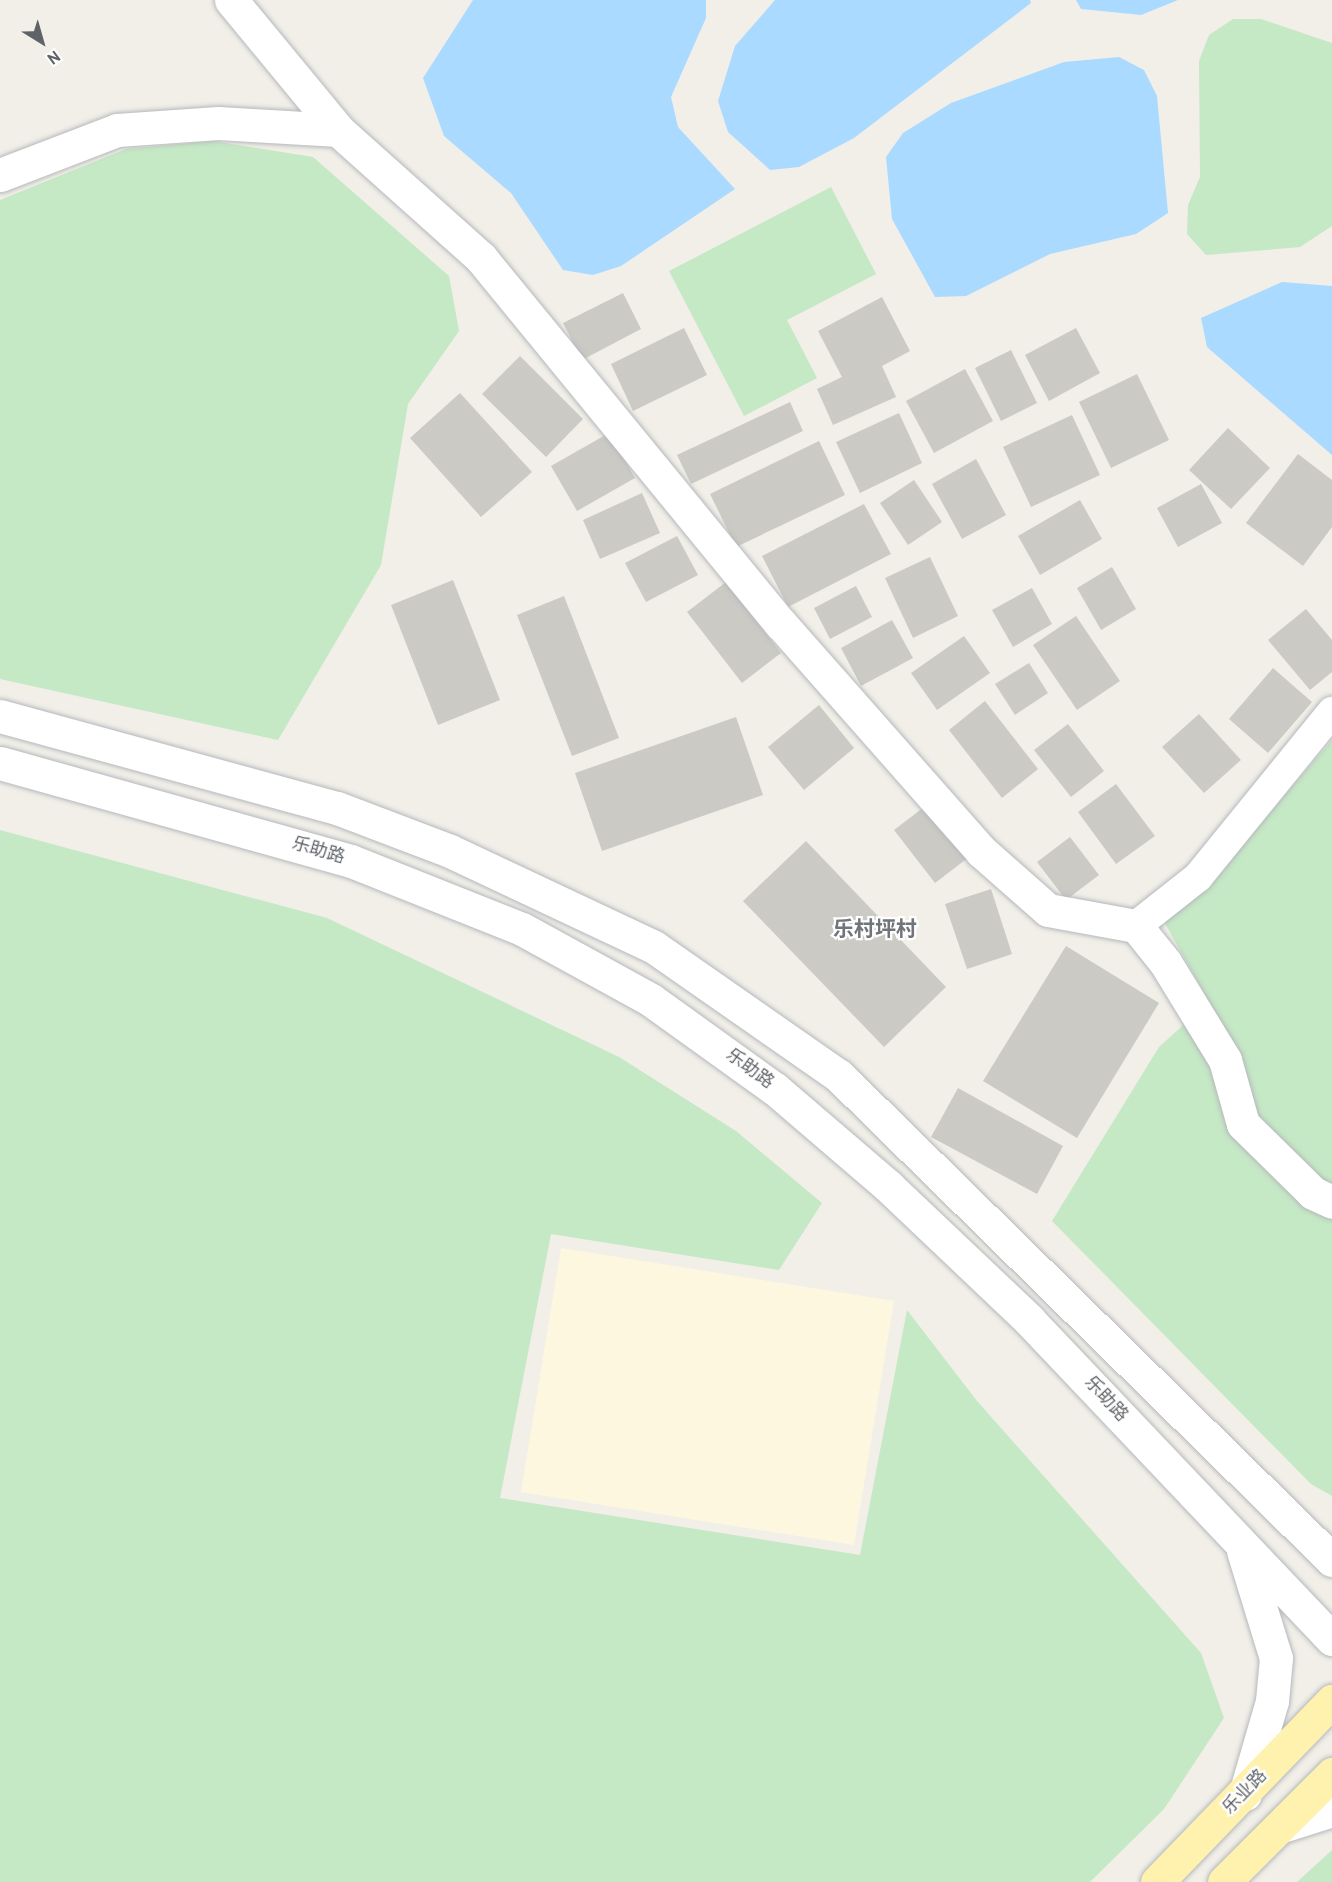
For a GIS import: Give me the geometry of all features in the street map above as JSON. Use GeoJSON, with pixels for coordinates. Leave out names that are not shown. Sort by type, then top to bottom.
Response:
{"type":"FeatureCollection","features":[{"type":"Feature","properties":{"kind":"main road","name":"乐业路"},"geometry":{"type":"LineString","coordinates":[[1157,1882],[1245,1794],[1332,1701]]}},
{"type":"Feature","properties":{"kind":"main road"},"geometry":{"type":"LineString","coordinates":[[1224,1882],[1332,1774]]}},
{"type":"Feature","properties":{"kind":"street"},"geometry":{"type":"LineString","coordinates":[[231,0],[338,130],[481,258],[781,624],[981,851],[1048,910],[1136,926],[1165,962],[1225,1060],[1243,1124],[1313,1193],[1332,1202]]}},
{"type":"Feature","properties":{"kind":"street"},"geometry":{"type":"LineString","coordinates":[[0,176],[117,130],[218,123],[338,130]]}},
{"type":"Feature","properties":{"kind":"street"},"geometry":{"type":"LineString","coordinates":[[1136,926],[1198,877],[1332,712]]}},
{"type":"Feature","properties":{"kind":"street"},"geometry":{"type":"LineString","coordinates":[[0,716],[337,808],[450,851],[654,947],[838,1076],[1332,1560]]}},
{"type":"Feature","properties":{"kind":"street","name":"乐助路"},"geometry":{"type":"LineString","coordinates":[[0,763],[351,861],[522,929],[651,1000],[776,1089],[888,1186],[1029,1320],[1332,1639]]}},
{"type":"Feature","properties":{"kind":"street"},"geometry":{"type":"LineString","coordinates":[[1281,1509],[1332,1531]]}},
{"type":"Feature","properties":{"kind":"street"},"geometry":{"type":"LineString","coordinates":[[1241,1543],[1276,1658],[1272,1701],[1245,1794]]}},
{"type":"Feature","properties":{"kind":"street"},"geometry":{"type":"LineString","coordinates":[[1282,1826],[1332,1810]]}},
{"type":"Feature","properties":{"kind":"shaded area"},"geometry":{"type":"Polygon","coordinates":[[[561,1248],[894,1301],[854,1545],[521,1492],[561,1248]]]}},
{"type":"Feature","properties":{"kind":"green space"},"geometry":{"type":"Polygon","coordinates":[[[1233,19],[1261,19],[1332,43],[1332,226],[1300,247],[1206,255],[1187,234],[1188,205],[1200,177],[1199,61],[1209,35],[1233,19]]]}},
{"type":"Feature","properties":{"kind":"green space"},"geometry":{"type":"Polygon","coordinates":[[[213,141],[313,157],[449,276],[459,331],[408,404],[381,565],[278,740],[0,679],[0,200],[126,149],[213,141]]]}},
{"type":"Feature","properties":{"kind":"green space"},"geometry":{"type":"Polygon","coordinates":[[[831,187],[876,274],[787,320],[817,378],[744,416],[669,271],[831,187]]]}},
{"type":"Feature","properties":{"kind":"green space"},"geometry":{"type":"Polygon","coordinates":[[[1332,740],[1332,1496],[1311,1484],[1052,1221],[1159,1047],[1209,1002],[1162,918],[1207,885],[1332,740]]]}},
{"type":"Feature","properties":{"kind":"green space"},"geometry":{"type":"Polygon","coordinates":[[[0,830],[327,918],[619,1057],[736,1131],[822,1203],[779,1270],[551,1234],[500,1498],[860,1555],[907,1310],[977,1401],[1201,1653],[1224,1718],[1164,1809],[1090,1882],[0,1882],[0,830]]]}},
{"type":"Feature","properties":{"kind":"green space"},"geometry":{"type":"Polygon","coordinates":[[[1332,1850],[1332,1882],[1297,1882],[1332,1850]]]}},
{"type":"Feature","properties":{"kind":"water"},"geometry":{"type":"Polygon","coordinates":[[[473,0],[706,0],[706,18],[671,97],[678,127],[735,189],[621,266],[593,275],[563,270],[511,193],[444,136],[423,78],[473,0]]]}},
{"type":"Feature","properties":{"kind":"water"},"geometry":{"type":"Polygon","coordinates":[[[775,0],[1030,0],[1031,3],[854,138],[799,167],[770,170],[728,132],[718,101],[735,46],[775,0]]]}},
{"type":"Feature","properties":{"kind":"water"},"geometry":{"type":"Polygon","coordinates":[[[1076,0],[1178,0],[1141,15],[1081,9],[1076,0]]]}},
{"type":"Feature","properties":{"kind":"water"},"geometry":{"type":"Polygon","coordinates":[[[1119,57],[1144,70],[1157,96],[1168,213],[1136,234],[1050,254],[966,296],[935,297],[892,219],[886,157],[903,133],[951,103],[1064,62],[1119,57]]]}},
{"type":"Feature","properties":{"kind":"water"},"geometry":{"type":"Polygon","coordinates":[[[1282,282],[1332,286],[1332,455],[1207,347],[1201,318],[1282,282]]]}},
{"type":"Feature","properties":{"kind":"building"},"geometry":{"type":"Polygon","coordinates":[[[623,293],[641,329],[582,360],[563,323],[623,293]]]}},
{"type":"Feature","properties":{"kind":"building"},"geometry":{"type":"Polygon","coordinates":[[[882,297],[910,351],[882,366],[896,397],[833,425],[817,389],[842,377],[818,331],[882,297]]]}},
{"type":"Feature","properties":{"kind":"building"},"geometry":{"type":"Polygon","coordinates":[[[684,328],[707,375],[633,411],[611,364],[684,328]]]}},
{"type":"Feature","properties":{"kind":"building"},"geometry":{"type":"Polygon","coordinates":[[[1076,328],[1100,373],[1049,401],[1025,355],[1076,328]]]}},
{"type":"Feature","properties":{"kind":"building"},"geometry":{"type":"Polygon","coordinates":[[[1011,350],[1037,403],[1001,421],[975,368],[1011,350]]]}},
{"type":"Feature","properties":{"kind":"building"},"geometry":{"type":"Polygon","coordinates":[[[520,356],[583,419],[546,457],[482,394],[520,356]]]}},
{"type":"Feature","properties":{"kind":"building"},"geometry":{"type":"Polygon","coordinates":[[[965,369],[993,421],[934,453],[906,401],[965,369]]]}},
{"type":"Feature","properties":{"kind":"building"},"geometry":{"type":"Polygon","coordinates":[[[1137,374],[1169,440],[1111,468],[1079,402],[1137,374]]]}},
{"type":"Feature","properties":{"kind":"building"},"geometry":{"type":"Polygon","coordinates":[[[460,393],[532,472],[481,517],[410,438],[460,393]]]}},
{"type":"Feature","properties":{"kind":"building"},"geometry":{"type":"Polygon","coordinates":[[[790,402],[803,431],[691,484],[677,455],[790,402]]]}},
{"type":"Feature","properties":{"kind":"building"},"geometry":{"type":"Polygon","coordinates":[[[899,413],[922,463],[860,493],[836,442],[899,413]]]}},
{"type":"Feature","properties":{"kind":"building"},"geometry":{"type":"Polygon","coordinates":[[[1072,415],[1100,475],[1031,507],[1003,447],[1072,415]]]}},
{"type":"Feature","properties":{"kind":"building"},"geometry":{"type":"Polygon","coordinates":[[[1228,428],[1270,468],[1231,509],[1189,470],[1228,428]]]}},
{"type":"Feature","properties":{"kind":"building"},"geometry":{"type":"Polygon","coordinates":[[[609,433],[635,478],[577,511],[551,466],[609,433]]]}},
{"type":"Feature","properties":{"kind":"building"},"geometry":{"type":"Polygon","coordinates":[[[819,441],[845,495],[736,547],[710,494],[819,441]]]}},
{"type":"Feature","properties":{"kind":"building"},"geometry":{"type":"Polygon","coordinates":[[[1298,454],[1332,480],[1332,527],[1303,566],[1246,523],[1298,454]]]}},
{"type":"Feature","properties":{"kind":"building"},"geometry":{"type":"Polygon","coordinates":[[[976,459],[1006,515],[962,539],[932,484],[976,459]]]}},
{"type":"Feature","properties":{"kind":"building"},"geometry":{"type":"Polygon","coordinates":[[[914,480],[942,522],[908,545],[880,503],[914,480]]]}},
{"type":"Feature","properties":{"kind":"building"},"geometry":{"type":"Polygon","coordinates":[[[1201,484],[1222,523],[1178,547],[1157,508],[1201,484]]]}},
{"type":"Feature","properties":{"kind":"building"},"geometry":{"type":"Polygon","coordinates":[[[642,493],[660,533],[600,559],[583,520],[642,493]]]}},
{"type":"Feature","properties":{"kind":"building"},"geometry":{"type":"Polygon","coordinates":[[[1080,500],[1102,539],[1040,575],[1018,536],[1080,500]]]}},
{"type":"Feature","properties":{"kind":"building"},"geometry":{"type":"Polygon","coordinates":[[[864,504],[891,554],[788,607],[762,556],[864,504]]]}},
{"type":"Feature","properties":{"kind":"building"},"geometry":{"type":"Polygon","coordinates":[[[677,536],[698,575],[646,602],[625,563],[677,536]]]}},
{"type":"Feature","properties":{"kind":"building"},"geometry":{"type":"Polygon","coordinates":[[[930,557],[958,616],[913,638],[885,578],[930,557]]]}},
{"type":"Feature","properties":{"kind":"building"},"geometry":{"type":"Polygon","coordinates":[[[1112,567],[1136,609],[1101,630],[1077,588],[1112,567]]]}},
{"type":"Feature","properties":{"kind":"building"},"geometry":{"type":"Polygon","coordinates":[[[453,580],[500,700],[438,725],[391,605],[453,580]]]}},
{"type":"Feature","properties":{"kind":"building"},"geometry":{"type":"Polygon","coordinates":[[[726,582],[781,653],[742,683],[687,612],[726,582]]]}},
{"type":"Feature","properties":{"kind":"building"},"geometry":{"type":"Polygon","coordinates":[[[856,586],[872,617],[830,639],[814,608],[856,586]]]}},
{"type":"Feature","properties":{"kind":"building"},"geometry":{"type":"Polygon","coordinates":[[[1032,588],[1052,624],[1013,647],[992,610],[1032,588]]]}},
{"type":"Feature","properties":{"kind":"building"},"geometry":{"type":"Polygon","coordinates":[[[564,596],[619,738],[572,756],[517,615],[564,596]]]}},
{"type":"Feature","properties":{"kind":"building"},"geometry":{"type":"Polygon","coordinates":[[[1306,609],[1332,640],[1332,672],[1310,690],[1268,640],[1306,609]]]}},
{"type":"Feature","properties":{"kind":"building"},"geometry":{"type":"Polygon","coordinates":[[[1076,616],[1120,681],[1077,710],[1033,645],[1076,616]]]}},
{"type":"Feature","properties":{"kind":"building"},"geometry":{"type":"Polygon","coordinates":[[[892,620],[913,658],[861,686],[841,648],[892,620]]]}},
{"type":"Feature","properties":{"kind":"building"},"geometry":{"type":"Polygon","coordinates":[[[964,636],[990,673],[937,710],[911,673],[964,636]]]}},
{"type":"Feature","properties":{"kind":"building"},"geometry":{"type":"Polygon","coordinates":[[[1029,663],[1048,693],[1015,715],[995,684],[1029,663]]]}},
{"type":"Feature","properties":{"kind":"building"},"geometry":{"type":"Polygon","coordinates":[[[1273,668],[1312,702],[1268,753],[1229,719],[1273,668]]]}},
{"type":"Feature","properties":{"kind":"building"},"geometry":{"type":"Polygon","coordinates":[[[985,701],[1038,769],[1002,798],[949,730],[985,701]]]}},
{"type":"Feature","properties":{"kind":"building"},"geometry":{"type":"Polygon","coordinates":[[[819,705],[854,748],[804,790],[768,747],[819,705]]]}},
{"type":"Feature","properties":{"kind":"building"},"geometry":{"type":"Polygon","coordinates":[[[1199,714],[1241,760],[1204,793],[1162,747],[1199,714]]]}},
{"type":"Feature","properties":{"kind":"building"},"geometry":{"type":"Polygon","coordinates":[[[736,717],[763,795],[602,851],[575,773],[736,717]]]}},
{"type":"Feature","properties":{"kind":"building"},"geometry":{"type":"Polygon","coordinates":[[[1068,724],[1104,771],[1071,797],[1034,750],[1068,724]]]}},
{"type":"Feature","properties":{"kind":"building"},"geometry":{"type":"Polygon","coordinates":[[[1116,784],[1155,836],[1116,864],[1078,812],[1116,784]]]}},
{"type":"Feature","properties":{"kind":"building"},"geometry":{"type":"Polygon","coordinates":[[[928,804],[969,857],[935,883],[894,830],[928,804]]]}},
{"type":"Feature","properties":{"kind":"building"},"geometry":{"type":"Polygon","coordinates":[[[1070,837],[1099,875],[1066,900],[1037,862],[1070,837]]]}},
{"type":"Feature","properties":{"kind":"building"},"geometry":{"type":"Polygon","coordinates":[[[806,841],[946,987],[884,1047],[743,901],[806,841]]]}},
{"type":"Feature","properties":{"kind":"building"},"geometry":{"type":"Polygon","coordinates":[[[991,889],[1012,954],[967,969],[945,904],[991,889]]]}},
{"type":"Feature","properties":{"kind":"building"},"geometry":{"type":"Polygon","coordinates":[[[1066,946],[1159,1003],[1077,1138],[983,1081],[1066,946]]]}},
{"type":"Feature","properties":{"kind":"building"},"geometry":{"type":"Polygon","coordinates":[[[958,1088],[1063,1146],[1037,1194],[931,1137],[958,1088]]]}},
{"type":"Feature","properties":{"kind":"district","name":"乐村坪村"},"geometry":{"type":"Point","coordinates":[875,931]}}]}
